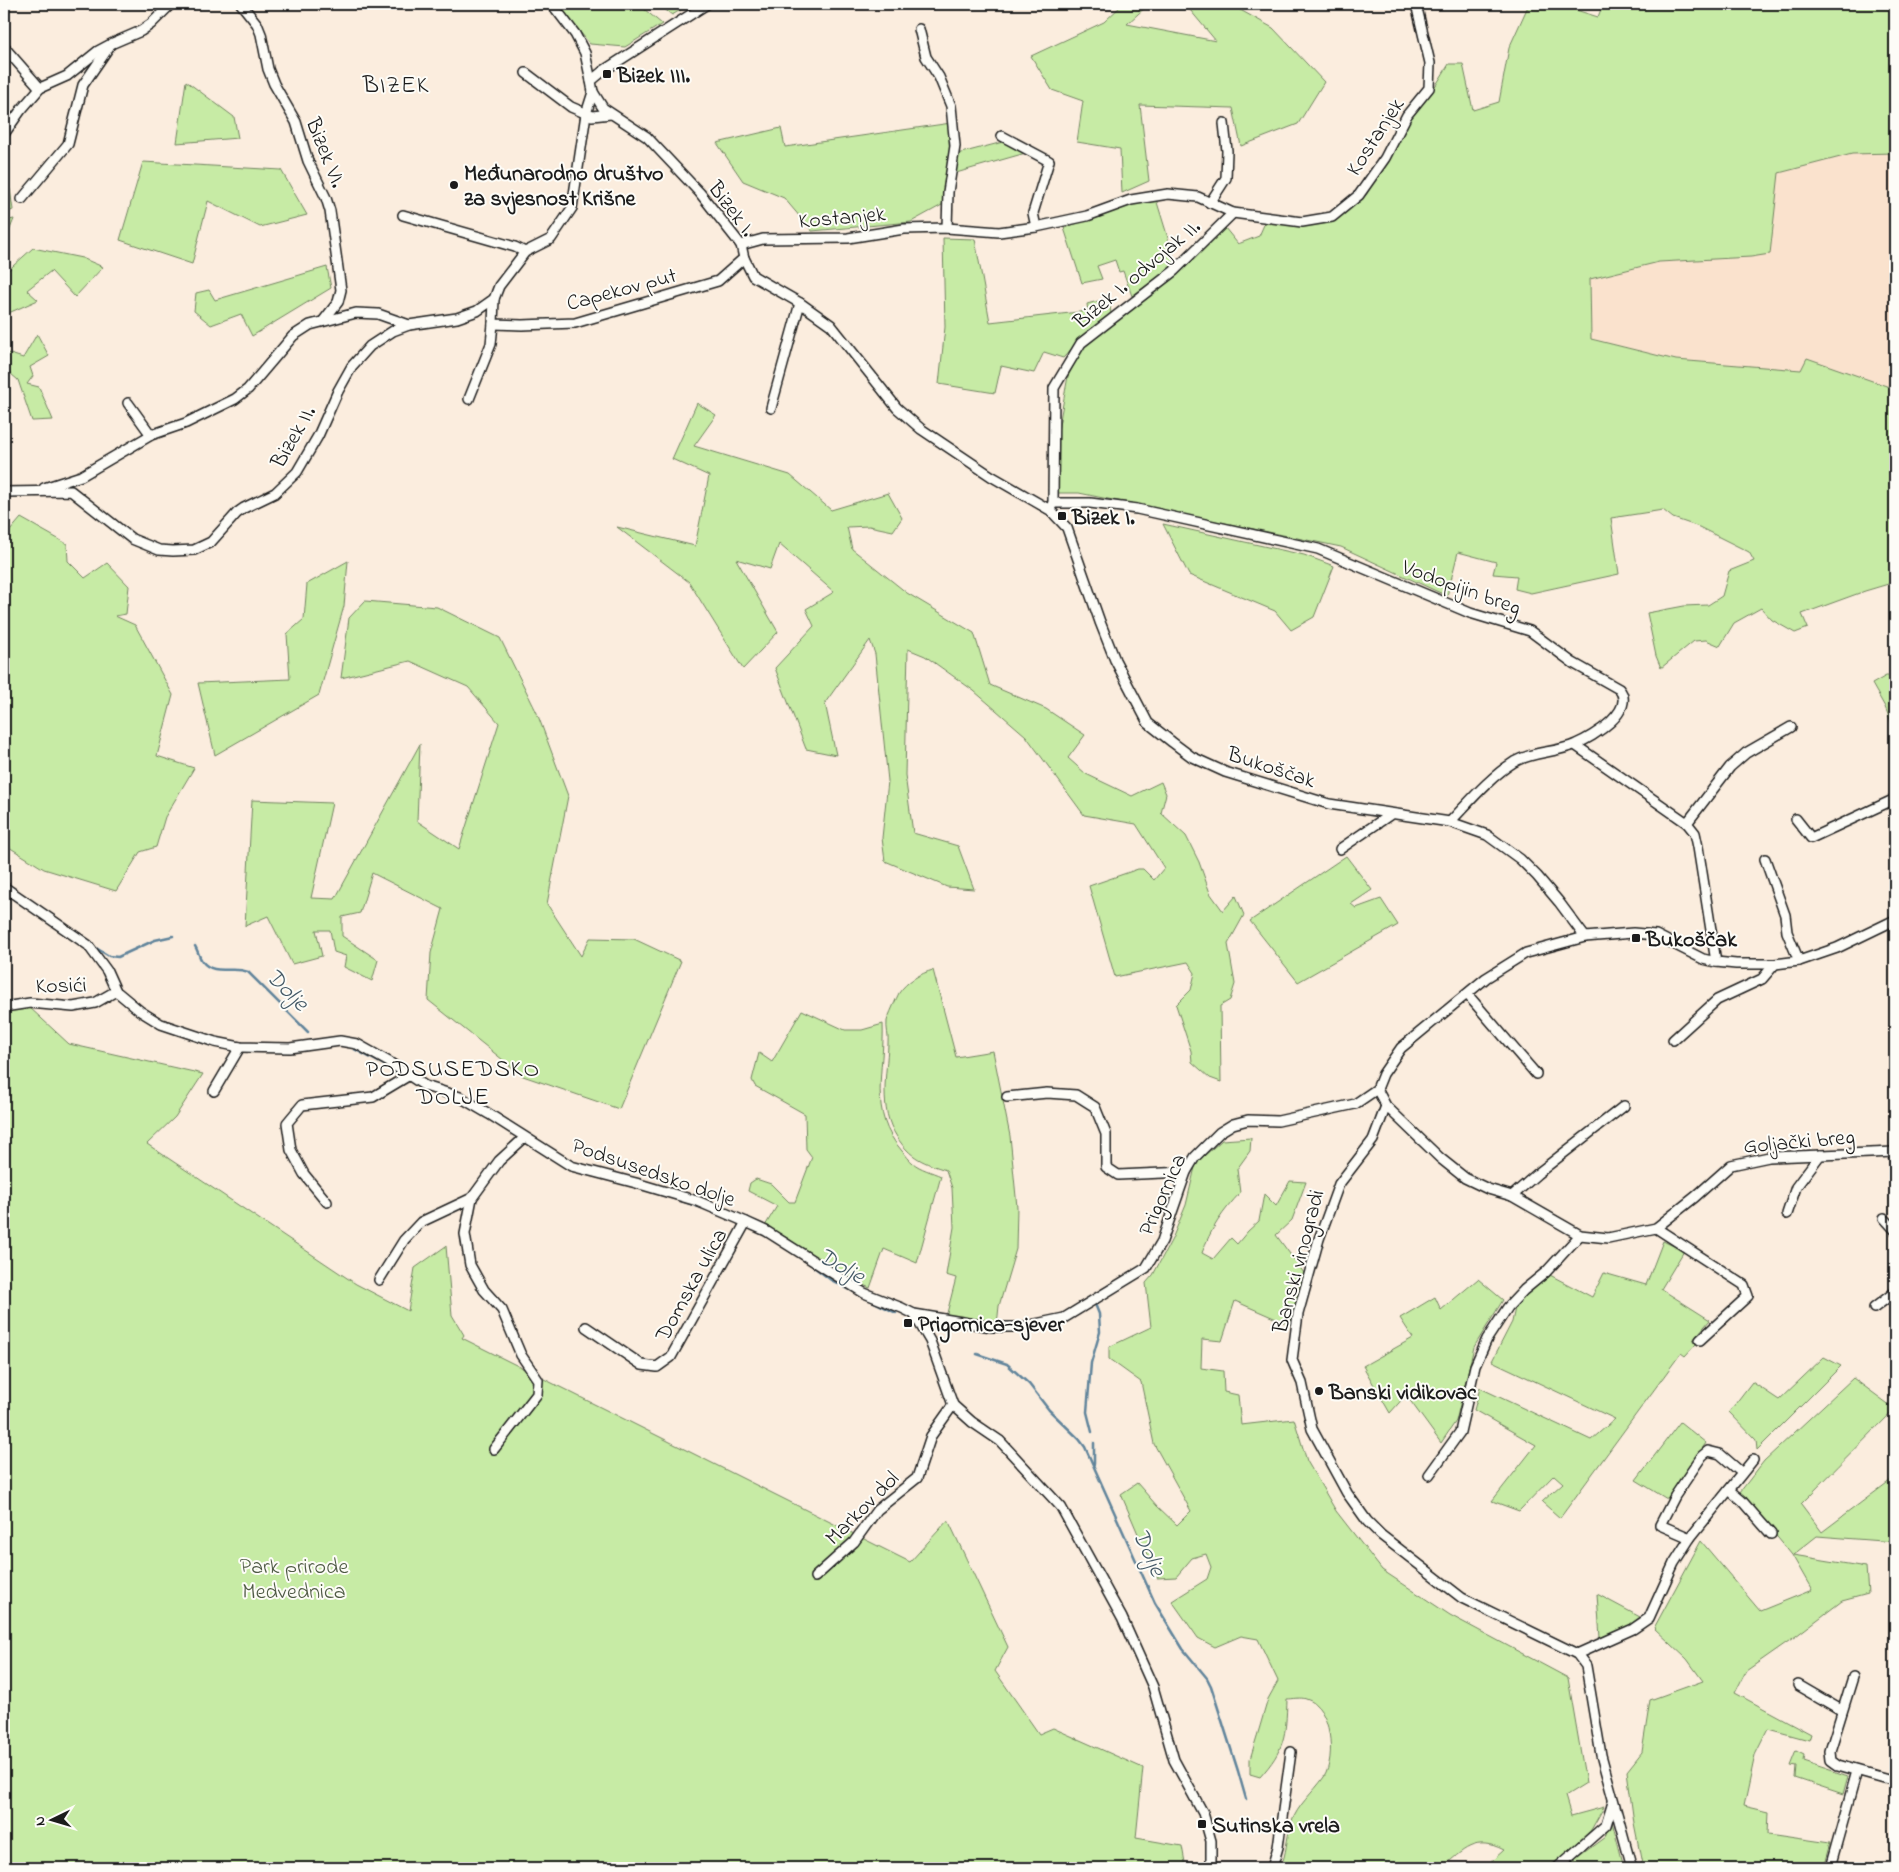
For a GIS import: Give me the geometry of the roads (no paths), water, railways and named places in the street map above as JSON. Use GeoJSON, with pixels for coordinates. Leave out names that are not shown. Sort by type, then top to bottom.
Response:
{"type":"FeatureCollection","features":[{"type":"Feature","properties":{"kind":"street"},"geometry":{"type":"LineString","coordinates":[[4,134],[40,88],[68,76],[98,51],[112,43],[141,31],[171,4]]}},
{"type":"Feature","properties":{"kind":"street","name":"Bizek VI."},"geometry":{"type":"LineString","coordinates":[[241,4],[257,24],[261,34],[268,69],[274,84],[299,128],[308,161],[328,204],[342,290],[338,302],[324,320]]}},
{"type":"Feature","properties":{"kind":"street"},"geometry":{"type":"LineString","coordinates":[[552,4],[575,34],[585,53],[592,81],[603,71],[707,4]]}},
{"type":"Feature","properties":{"kind":"street","name":"Kostanjek"},"geometry":{"type":"LineString","coordinates":[[741,245],[763,239],[848,238],[904,228],[947,228],[999,232],[1036,227],[1087,216],[1131,200],[1168,194],[1198,197],[1233,213],[1302,222],[1332,217],[1358,195],[1384,158],[1407,115],[1429,88],[1430,63],[1416,4]]}},
{"type":"Feature","properties":{"kind":"street"},"geometry":{"type":"LineString","coordinates":[[919,30],[926,57],[939,77],[952,106],[955,146],[948,192],[947,228]]}},
{"type":"Feature","properties":{"kind":"street"},"geometry":{"type":"LineString","coordinates":[[22,199],[68,144],[84,85],[112,43]]}},
{"type":"Feature","properties":{"kind":"street"},"geometry":{"type":"LineString","coordinates":[[4,47],[40,88]]}},
{"type":"Feature","properties":{"kind":"street"},"geometry":{"type":"LineString","coordinates":[[526,72],[571,107],[592,116],[611,114]]}},
{"type":"Feature","properties":{"kind":"street","name":"Bizek II."},"geometry":{"type":"LineString","coordinates":[[4,492],[71,491],[132,539],[159,550],[194,550],[211,542],[237,513],[275,493],[297,472],[318,436],[338,391],[352,366],[370,346],[393,331],[409,325],[457,318],[477,311],[494,299],[499,286],[525,252],[551,239],[572,208],[586,114],[593,92],[592,81]]}},
{"type":"Feature","properties":{"kind":"street","name":"Bizek I."},"geometry":{"type":"LineString","coordinates":[[593,92],[603,108],[646,137],[700,193],[741,245],[744,258],[753,276],[800,303],[831,325],[897,408],[921,429],[991,476],[1051,506]]}},
{"type":"Feature","properties":{"kind":"street"},"geometry":{"type":"LineString","coordinates":[[1210,203],[1226,178],[1227,151],[1224,123]]}},
{"type":"Feature","properties":{"kind":"street"},"geometry":{"type":"LineString","coordinates":[[1002,136],[1028,148],[1048,161],[1034,213],[1036,227]]}},
{"type":"Feature","properties":{"kind":"street","name":"Bizek I. odvojak II."},"geometry":{"type":"LineString","coordinates":[[1051,506],[1054,388],[1081,343],[1174,270],[1233,213]]}},
{"type":"Feature","properties":{"kind":"street"},"geometry":{"type":"LineString","coordinates":[[403,215],[525,252]]}},
{"type":"Feature","properties":{"kind":"street","name":"Capekov put"},"geometry":{"type":"LineString","coordinates":[[493,324],[575,323],[718,281],[744,258]]}},
{"type":"Feature","properties":{"kind":"street"},"geometry":{"type":"LineString","coordinates":[[469,399],[491,344],[494,299]]}},
{"type":"Feature","properties":{"kind":"street"},"geometry":{"type":"LineString","coordinates":[[770,408],[800,303]]}},
{"type":"Feature","properties":{"kind":"street"},"geometry":{"type":"LineString","coordinates":[[39,490],[81,476],[151,436],[186,423],[235,398],[248,389],[293,336],[310,325],[356,313],[368,313],[391,317],[409,325]]}},
{"type":"Feature","properties":{"kind":"street"},"geometry":{"type":"LineString","coordinates":[[128,403],[151,436]]}},
{"type":"Feature","properties":{"kind":"street","name":"Vodopijin breg"},"geometry":{"type":"LineString","coordinates":[[1051,506],[1090,503],[1137,510],[1318,549],[1470,613],[1530,631],[1573,662],[1619,689],[1624,696],[1621,709],[1616,716],[1593,735],[1574,745],[1524,757],[1512,764],[1485,786],[1450,822]]}},
{"type":"Feature","properties":{"kind":"street","name":"Bukoščak"},"geometry":{"type":"LineString","coordinates":[[1051,506],[1067,528],[1115,660],[1148,723],[1192,758],[1224,772],[1329,804],[1450,822],[1487,835],[1502,844],[1520,859],[1560,902],[1586,937]]}},
{"type":"Feature","properties":{"kind":"street"},"geometry":{"type":"LineString","coordinates":[[1687,823],[1730,767],[1746,753],[1791,727]]}},
{"type":"Feature","properties":{"kind":"street"},"geometry":{"type":"LineString","coordinates":[[1574,745],[1687,823],[1694,833],[1698,847],[1716,962]]}},
{"type":"Feature","properties":{"kind":"street"},"geometry":{"type":"LineString","coordinates":[[1796,819],[1811,838],[1895,799]]}},
{"type":"Feature","properties":{"kind":"street"},"geometry":{"type":"LineString","coordinates":[[1340,849],[1391,814]]}},
{"type":"Feature","properties":{"kind":"street"},"geometry":{"type":"LineString","coordinates":[[1766,859],[1785,915],[1787,932],[1799,961]]}},
{"type":"Feature","properties":{"kind":"street","name":"Podsusedsko dolje"},"geometry":{"type":"LineString","coordinates":[[4,888],[88,945],[107,971],[116,991],[140,1011],[161,1024],[215,1042],[240,1047],[290,1048],[340,1040],[357,1044],[389,1062],[425,1086],[460,1097],[570,1166],[636,1182],[697,1201],[746,1222],[766,1231],[864,1293],[914,1314]]}},
{"type":"Feature","properties":{"kind":"street"},"geometry":{"type":"LineString","coordinates":[[1386,1106],[1377,1090],[1383,1074],[1401,1048],[1486,978],[1526,954],[1586,937],[1633,933],[1656,935],[1703,959],[1716,962],[1775,964],[1799,961],[1837,948],[1895,920]]}},
{"type":"Feature","properties":{"kind":"street"},"geometry":{"type":"LineString","coordinates":[[1673,1040],[1717,1000],[1762,979],[1775,964]]}},
{"type":"Feature","properties":{"kind":"street","name":"Kosići"},"geometry":{"type":"LineString","coordinates":[[4,1007],[30,1003],[73,1008],[95,1003],[116,991]]}},
{"type":"Feature","properties":{"kind":"street"},"geometry":{"type":"LineString","coordinates":[[1467,994],[1536,1074]]}},
{"type":"Feature","properties":{"kind":"street"},"geometry":{"type":"LineString","coordinates":[[214,1092],[240,1047]]}},
{"type":"Feature","properties":{"kind":"street"},"geometry":{"type":"LineString","coordinates":[[327,1202],[304,1174],[291,1150],[287,1123],[302,1106],[373,1097],[408,1076]]}},
{"type":"Feature","properties":{"kind":"street","name":"Prigornica"},"geometry":{"type":"LineString","coordinates":[[914,1314],[992,1327],[1021,1326],[1064,1318],[1146,1268],[1162,1241],[1186,1172],[1195,1157],[1220,1132],[1233,1124],[1248,1120],[1278,1121],[1355,1104],[1377,1090]]}},
{"type":"Feature","properties":{"kind":"street"},"geometry":{"type":"LineString","coordinates":[[1007,1097],[1047,1093],[1076,1095],[1095,1107],[1106,1134],[1106,1167],[1118,1175],[1186,1172]]}},
{"type":"Feature","properties":{"kind":"street","name":"Goljački breg"},"geometry":{"type":"LineString","coordinates":[[1386,1106],[1440,1158],[1465,1178],[1488,1189],[1512,1196],[1580,1235],[1608,1238],[1656,1228],[1695,1197],[1731,1164],[1769,1157],[1895,1152]]}},
{"type":"Feature","properties":{"kind":"street","name":"Banski vinogradi"},"geometry":{"type":"LineString","coordinates":[[1386,1106],[1374,1140],[1338,1184],[1298,1314],[1292,1360],[1302,1383],[1312,1430],[1347,1493],[1367,1521],[1381,1535],[1462,1598],[1577,1654]]}},
{"type":"Feature","properties":{"kind":"street"},"geometry":{"type":"LineString","coordinates":[[1512,1196],[1624,1106]]}},
{"type":"Feature","properties":{"kind":"street"},"geometry":{"type":"LineString","coordinates":[[494,1449],[537,1394],[538,1380],[520,1355],[502,1310],[484,1290],[470,1264],[465,1234],[472,1198],[499,1161],[524,1138]]}},
{"type":"Feature","properties":{"kind":"street"},"geometry":{"type":"LineString","coordinates":[[1787,1214],[1796,1187],[1820,1156]]}},
{"type":"Feature","properties":{"kind":"street"},"geometry":{"type":"LineString","coordinates":[[379,1280],[404,1240],[421,1222],[472,1198]]}},
{"type":"Feature","properties":{"kind":"street"},"geometry":{"type":"LineString","coordinates":[[1884,1218],[1895,1230]]}},
{"type":"Feature","properties":{"kind":"street","name":"Domska ulica"},"geometry":{"type":"LineString","coordinates":[[586,1327],[642,1365],[657,1367],[671,1357],[746,1222]]}},
{"type":"Feature","properties":{"kind":"street"},"geometry":{"type":"LineString","coordinates":[[1656,1228],[1744,1285],[1748,1296],[1700,1340]]}},
{"type":"Feature","properties":{"kind":"street"},"geometry":{"type":"LineString","coordinates":[[1429,1474],[1460,1432],[1475,1366],[1487,1339],[1508,1307],[1524,1290],[1546,1272],[1580,1235]]}},
{"type":"Feature","properties":{"kind":"street"},"geometry":{"type":"LineString","coordinates":[[1874,1308],[1895,1292]]}},
{"type":"Feature","properties":{"kind":"street"},"geometry":{"type":"LineString","coordinates":[[914,1314],[930,1341],[952,1405],[972,1422],[1000,1441],[1053,1497],[1066,1516],[1122,1618],[1153,1688],[1172,1754],[1203,1813],[1211,1841],[1211,1868]]}},
{"type":"Feature","properties":{"kind":"street","name":"Markov dol"},"geometry":{"type":"LineString","coordinates":[[815,1577],[854,1542],[877,1510],[917,1478],[930,1436],[952,1405]]}},
{"type":"Feature","properties":{"kind":"street"},"geometry":{"type":"LineString","coordinates":[[1690,1538],[1660,1525],[1675,1496],[1702,1456],[1708,1451],[1720,1454],[1742,1473]]}},
{"type":"Feature","properties":{"kind":"street"},"geometry":{"type":"LineString","coordinates":[[1632,1868],[1597,1736],[1586,1666],[1577,1654],[1633,1629],[1649,1618],[1674,1563],[1690,1538],[1753,1460]]}},
{"type":"Feature","properties":{"kind":"street"},"geometry":{"type":"LineString","coordinates":[[1729,1490],[1742,1501],[1771,1534]]}},
{"type":"Feature","properties":{"kind":"street"},"geometry":{"type":"LineString","coordinates":[[1853,1677],[1841,1710],[1830,1751],[1831,1760],[1838,1765],[1857,1771],[1895,1780]]}},
{"type":"Feature","properties":{"kind":"street"},"geometry":{"type":"LineString","coordinates":[[1798,1685],[1841,1710]]}},
{"type":"Feature","properties":{"kind":"street"},"geometry":{"type":"LineString","coordinates":[[1272,1868],[1275,1862],[1279,1839],[1291,1752]]}},
{"type":"Feature","properties":{"kind":"street"},"geometry":{"type":"LineString","coordinates":[[1830,1868],[1857,1771]]}},
{"type":"Feature","properties":{"kind":"street"},"geometry":{"type":"LineString","coordinates":[[1557,1868],[1606,1825],[1613,1802]]}},
{"type":"Feature","properties":{"kind":"waterway","name":"Dolje"},"geometry":{"type":"LineString","coordinates":[[96,948],[109,956],[118,957],[155,940],[173,936]]}},
{"type":"Feature","properties":{"kind":"waterway","name":"Dolje"},"geometry":{"type":"LineString","coordinates":[[195,946],[202,961],[207,966],[218,970],[242,970],[248,972],[308,1032]]}},
{"type":"Feature","properties":{"kind":"waterway","name":"Dolje"},"geometry":{"type":"LineString","coordinates":[[354,1049],[398,1075]]}},
{"type":"Feature","properties":{"kind":"waterway","name":"Dolje"},"geometry":{"type":"LineString","coordinates":[[676,1199],[708,1210]]}},
{"type":"Feature","properties":{"kind":"waterway","name":"Dolje"},"geometry":{"type":"LineString","coordinates":[[806,1261],[831,1280],[854,1292]]}},
{"type":"Feature","properties":{"kind":"waterway","name":"Dolje"},"geometry":{"type":"LineString","coordinates":[[868,1299],[896,1313]]}},
{"type":"Feature","properties":{"kind":"waterway"},"geometry":{"type":"LineString","coordinates":[[1092,1432],[1087,1412],[1091,1363],[1100,1332],[1099,1314],[1095,1304]]}},
{"type":"Feature","properties":{"kind":"waterway","name":"Dolje"},"geometry":{"type":"LineString","coordinates":[[977,1354],[1007,1364],[1029,1384],[1049,1410],[1085,1447],[1155,1603],[1183,1649],[1207,1678],[1211,1686],[1246,1799]]}},
{"type":"Feature","properties":{"kind":"waterway"},"geometry":{"type":"LineString","coordinates":[[1094,1443],[1094,1464]]}},
{"type":"Feature","properties":{"kind":"place","name":"Bizek III."},"geometry":{"type":"Point","coordinates":[607,74]}},
{"type":"Feature","properties":{"kind":"place","name":"Međunarodno društvo za svjesnost Krišne"},"geometry":{"type":"Point","coordinates":[454,185]}},
{"type":"Feature","properties":{"kind":"place","name":"Bizek I."},"geometry":{"type":"Point","coordinates":[1062,516]}},
{"type":"Feature","properties":{"kind":"place","name":"Bukoščak"},"geometry":{"type":"Point","coordinates":[1636,938]}},
{"type":"Feature","properties":{"kind":"place","name":"Prigornica-sjever"},"geometry":{"type":"Point","coordinates":[908,1323]}},
{"type":"Feature","properties":{"kind":"place","name":"Banski vidikovac"},"geometry":{"type":"Point","coordinates":[1319,1391]}},
{"type":"Feature","properties":{"kind":"place","name":"Sutinska vrela"},"geometry":{"type":"Point","coordinates":[1202,1824]}},
{"type":"Feature","properties":{"kind":"district","name":"BIZEK"},"geometry":{"type":"Point","coordinates":[396,84]}},
{"type":"Feature","properties":{"kind":"district","name":"PODSUSEDSKO DOLJE"},"geometry":{"type":"Point","coordinates":[453,1082]}},
{"type":"Feature","properties":{"kind":"park label","name":"Park prirode Medvednica"},"geometry":{"type":"Point","coordinates":[294,1578]}}]}
